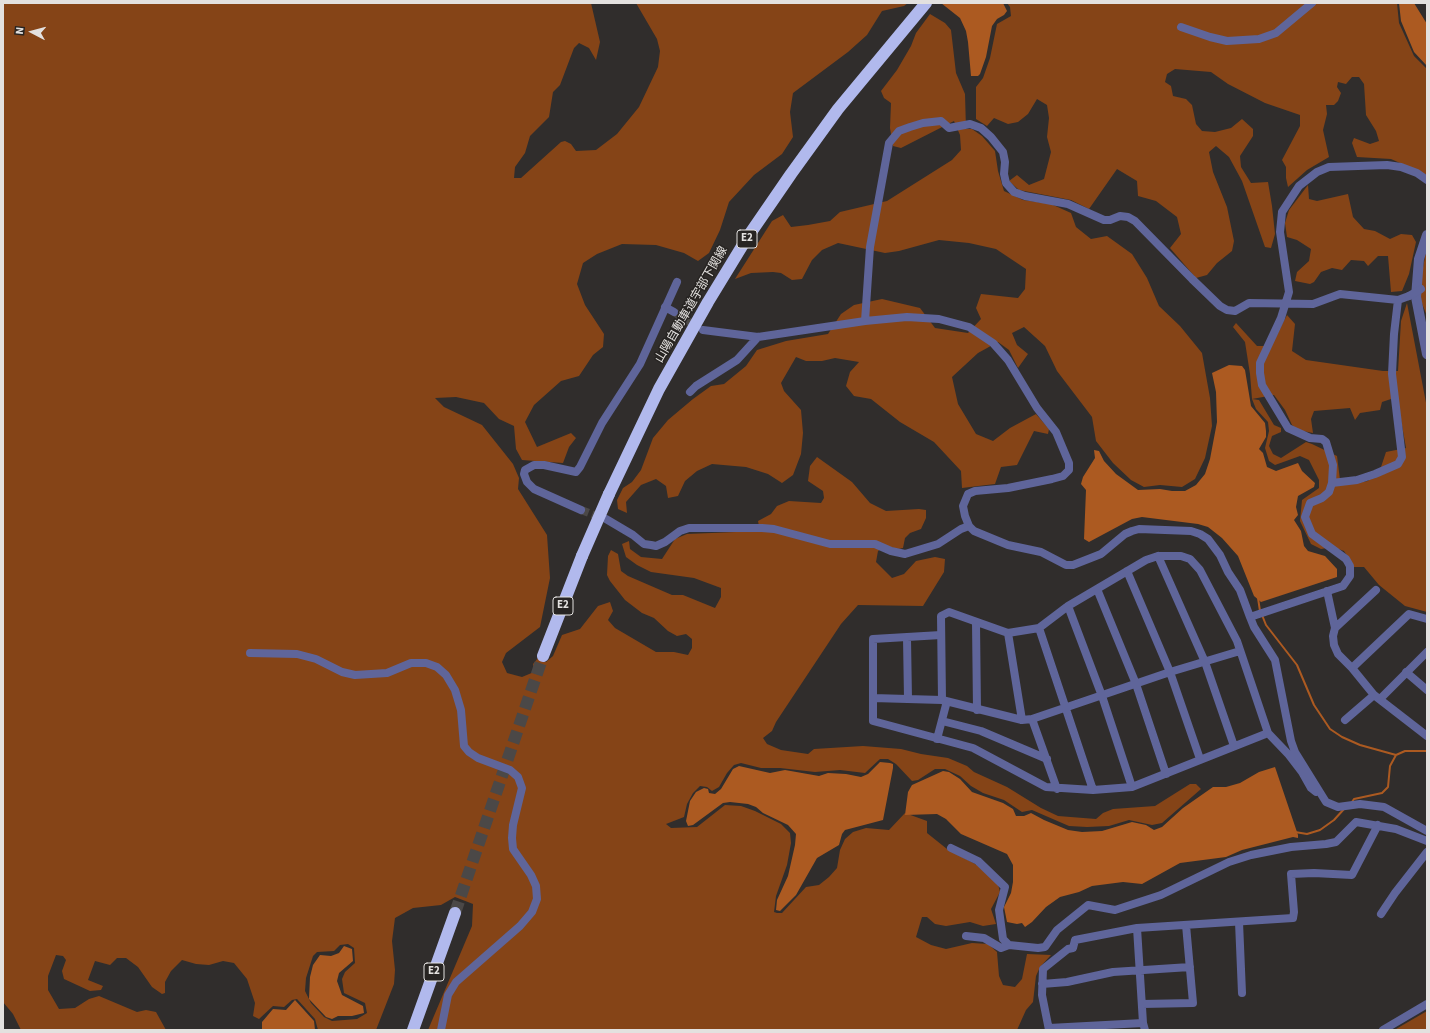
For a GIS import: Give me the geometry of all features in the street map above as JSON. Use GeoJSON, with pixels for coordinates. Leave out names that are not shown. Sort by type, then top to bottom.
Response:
{"type":"FeatureCollection","features":[{"type":"Feature","properties":{"kind":"highway","name":"山陽自動車道宇部下関線"},"geometry":{"type":"LineString","coordinates":[[543,656],[608,494],[659,389],[708,302],[747,238],[838,109],[924,5]]}},
{"type":"Feature","properties":{"kind":"highway","name":"E2"},"geometry":{"type":"LineString","coordinates":[[413,1030],[455,913]]}},
{"type":"Feature","properties":{"kind":"street"},"geometry":{"type":"LineString","coordinates":[[1181,26],[1210,37],[1227,41],[1259,39],[1276,33],[1312,3]]}},
{"type":"Feature","properties":{"kind":"street"},"geometry":{"type":"LineString","coordinates":[[865,320],[870,247],[889,143],[899,131],[923,123],[941,121],[949,128],[970,124],[980,128],[991,137],[1003,152],[1006,183],[1014,192],[1068,204],[1104,220],[1110,220],[1120,216],[1128,217],[1135,221],[1192,279],[1220,306],[1227,310],[1235,311],[1249,303],[1314,304],[1340,294],[1398,300],[1424,287]]}},
{"type":"Feature","properties":{"kind":"street"},"geometry":{"type":"LineString","coordinates":[[1250,617],[1343,586],[1348,581],[1350,576],[1350,566],[1346,559],[1312,534],[1305,517],[1310,503],[1322,498],[1329,492],[1332,483],[1333,465],[1326,442],[1322,439],[1310,438],[1288,428],[1262,385],[1260,363],[1287,304],[1288,292],[1280,232],[1280,219],[1286,204],[1308,179],[1329,167],[1387,164],[1417,173],[1427,180]]}},
{"type":"Feature","properties":{"kind":"street"},"geometry":{"type":"LineString","coordinates":[[1427,235],[1419,259],[1416,297],[1427,354]]}},
{"type":"Feature","properties":{"kind":"street"},"geometry":{"type":"LineString","coordinates":[[581,510],[534,489],[526,482],[524,474],[525,470],[534,465],[544,465],[576,472],[602,423],[640,364],[676,282]]}},
{"type":"Feature","properties":{"kind":"street"},"geometry":{"type":"LineString","coordinates":[[1332,483],[1357,480],[1375,474],[1398,464],[1402,457],[1402,445],[1392,374],[1394,334],[1398,300]]}},
{"type":"Feature","properties":{"kind":"street"},"geometry":{"type":"LineString","coordinates":[[665,308],[674,312]]}},
{"type":"Feature","properties":{"kind":"street"},"geometry":{"type":"LineString","coordinates":[[703,330],[758,337],[865,320],[907,317],[939,319],[968,328],[993,343],[1008,360],[1037,408],[1056,432],[1070,463],[1069,470],[1064,476],[1008,488],[974,491],[968,494],[963,506],[969,526],[974,531],[1008,545],[1041,552],[1066,565],[1073,565],[1101,554],[1132,530],[1160,529],[1191,531],[1200,534],[1208,540],[1220,555],[1228,572],[1240,590],[1254,628],[1276,660],[1291,741],[1295,752],[1319,791],[1330,805],[1338,807],[1360,804],[1384,807],[1427,831]]}},
{"type":"Feature","properties":{"kind":"street"},"geometry":{"type":"LineString","coordinates":[[690,392],[737,360],[758,337]]}},
{"type":"Feature","properties":{"kind":"street"},"geometry":{"type":"LineString","coordinates":[[606,519],[633,535],[644,544],[656,546],[665,542],[680,531],[689,528],[762,528],[774,529],[830,544],[875,544],[891,551],[905,554],[938,544],[961,529],[969,526]]}},
{"type":"Feature","properties":{"kind":"street"},"geometry":{"type":"LineString","coordinates":[[937,739],[945,701],[940,635],[941,616],[948,612],[1008,633],[1039,628],[1068,606],[1146,560],[1158,556],[1172,556],[1190,559],[1200,570],[1237,640],[1268,733],[1289,755],[1302,772],[1311,788],[1316,792],[1319,791]]}},
{"type":"Feature","properties":{"kind":"street"},"geometry":{"type":"LineString","coordinates":[[1158,556],[1205,662],[1234,746]]}},
{"type":"Feature","properties":{"kind":"street"},"geometry":{"type":"LineString","coordinates":[[1127,571],[1170,672],[1200,759]]}},
{"type":"Feature","properties":{"kind":"street"},"geometry":{"type":"LineString","coordinates":[[1097,589],[1136,684],[1166,774]]}},
{"type":"Feature","properties":{"kind":"street"},"geometry":{"type":"LineString","coordinates":[[1376,590],[1336,628],[1333,636],[1334,645],[1338,654],[1377,697],[1427,736]]}},
{"type":"Feature","properties":{"kind":"street"},"geometry":{"type":"LineString","coordinates":[[1327,591],[1336,628]]}},
{"type":"Feature","properties":{"kind":"street"},"geometry":{"type":"LineString","coordinates":[[1068,606],[1102,696],[1132,787]]}},
{"type":"Feature","properties":{"kind":"street"},"geometry":{"type":"LineString","coordinates":[[1352,668],[1409,614],[1427,619]]}},
{"type":"Feature","properties":{"kind":"street"},"geometry":{"type":"LineString","coordinates":[[976,623],[977,710]]}},
{"type":"Feature","properties":{"kind":"street"},"geometry":{"type":"LineString","coordinates":[[1039,628],[1067,707],[1093,790]]}},
{"type":"Feature","properties":{"kind":"street"},"geometry":{"type":"LineString","coordinates":[[1008,633],[1022,720]]}},
{"type":"Feature","properties":{"kind":"street"},"geometry":{"type":"LineString","coordinates":[[940,635],[873,639],[873,721],[973,748],[1046,787],[1057,789],[1093,790],[1132,787],[1268,733]]}},
{"type":"Feature","properties":{"kind":"street"},"geometry":{"type":"LineString","coordinates":[[907,638],[908,699]]}},
{"type":"Feature","properties":{"kind":"street"},"geometry":{"type":"LineString","coordinates":[[873,698],[945,701],[1022,720],[1032,719],[1170,672],[1240,651]]}},
{"type":"Feature","properties":{"kind":"street"},"geometry":{"type":"LineString","coordinates":[[1345,720],[1377,697],[1427,652]]}},
{"type":"Feature","properties":{"kind":"street"},"geometry":{"type":"LineString","coordinates":[[250,653],[297,654],[316,659],[342,672],[355,675],[387,673],[401,669],[411,663],[426,663],[437,667],[446,675],[455,690],[461,710],[464,746],[469,752],[478,758],[510,770],[518,777],[522,788],[513,824],[513,849],[531,875],[536,886],[537,899],[532,912],[520,926],[456,982],[448,995],[441,1030]]}},
{"type":"Feature","properties":{"kind":"street"},"geometry":{"type":"LineString","coordinates":[[1406,672],[1427,690]]}},
{"type":"Feature","properties":{"kind":"street"},"geometry":{"type":"LineString","coordinates":[[1032,719],[1057,789]]}},
{"type":"Feature","properties":{"kind":"street"},"geometry":{"type":"LineString","coordinates":[[942,721],[981,731],[1047,759]]}},
{"type":"Feature","properties":{"kind":"street"},"geometry":{"type":"LineString","coordinates":[[966,936],[984,938],[1001,948],[1009,945],[1038,948],[1046,947],[1058,930],[1088,905],[1115,910],[1167,892],[1223,865],[1251,855],[1290,847],[1336,842],[1356,822],[1396,829],[1427,841]]}},
{"type":"Feature","properties":{"kind":"street"},"geometry":{"type":"LineString","coordinates":[[1137,928],[1144,1026],[1049,1029],[1042,984],[1043,970],[1068,949],[1073,948],[1075,940],[1137,928],[1293,918],[1294,912],[1291,874],[1314,873],[1352,875],[1378,825]]}},
{"type":"Feature","properties":{"kind":"street"},"geometry":{"type":"LineString","coordinates":[[951,848],[978,861],[1006,887],[999,910],[1003,939],[1009,945]]}},
{"type":"Feature","properties":{"kind":"street"},"geometry":{"type":"LineString","coordinates":[[1381,914],[1395,893],[1427,852]]}},
{"type":"Feature","properties":{"kind":"street"},"geometry":{"type":"LineString","coordinates":[[1239,922],[1242,993]]}},
{"type":"Feature","properties":{"kind":"street"},"geometry":{"type":"LineString","coordinates":[[1142,1004],[1193,1003],[1186,924]]}},
{"type":"Feature","properties":{"kind":"street"},"geometry":{"type":"LineString","coordinates":[[1042,984],[1067,982],[1113,972],[1190,967]]}},
{"type":"Feature","properties":{"kind":"street"},"geometry":{"type":"LineString","coordinates":[[1383,1030],[1427,1004]]}},
{"type":"Feature","properties":{"kind":"shaded area"},"geometry":{"type":"Polygon","coordinates":[[[3,3],[591,3],[600,42],[596,60],[589,48],[579,43],[574,48],[560,85],[553,92],[549,117],[530,136],[525,153],[515,167],[514,178],[521,178],[561,142],[565,141],[571,144],[576,151],[596,150],[617,134],[639,107],[658,67],[660,51],[657,39],[636,3],[908,3],[904,6],[882,11],[867,35],[848,52],[793,93],[790,112],[793,137],[782,154],[754,175],[729,202],[720,230],[709,253],[698,261],[684,253],[656,245],[622,244],[597,254],[583,263],[577,284],[585,305],[604,334],[603,347],[593,355],[579,376],[561,381],[534,405],[525,422],[537,447],[571,433],[576,438],[569,447],[563,463],[522,460],[516,449],[514,426],[499,419],[484,403],[456,397],[435,398],[444,407],[482,425],[513,464],[519,478],[518,489],[547,535],[550,578],[540,627],[506,653],[502,662],[507,673],[522,677],[534,672],[533,664],[538,658],[546,662],[553,656],[562,635],[580,629],[598,606],[610,602],[613,611],[608,620],[615,628],[656,652],[674,652],[688,655],[692,648],[692,639],[686,634],[677,636],[668,631],[654,618],[642,613],[625,600],[610,581],[607,575],[608,556],[611,550],[618,554],[621,571],[628,576],[672,595],[683,595],[715,608],[721,597],[721,588],[694,578],[651,572],[637,565],[626,557],[622,544],[629,541],[630,549],[641,557],[662,559],[675,539],[687,534],[760,531],[758,521],[771,514],[777,506],[789,501],[821,503],[824,498],[823,491],[808,481],[810,466],[817,457],[852,482],[870,503],[886,511],[926,510],[926,518],[921,529],[910,533],[905,538],[903,548],[898,549],[886,546],[878,551],[876,562],[892,578],[904,574],[916,561],[935,557],[945,559],[944,572],[923,606],[858,605],[841,624],[776,722],[772,731],[763,738],[767,744],[781,750],[808,754],[814,749],[863,746],[901,749],[948,758],[967,766],[974,772],[1007,787],[1041,808],[1058,816],[1096,819],[1103,813],[1113,809],[1155,806],[1190,784],[1196,784],[1201,789],[1162,823],[1152,825],[1129,820],[1109,826],[1069,826],[1032,810],[1022,812],[1004,800],[983,793],[971,786],[960,776],[945,769],[935,769],[918,780],[912,781],[896,764],[888,759],[880,759],[865,773],[840,770],[815,772],[780,768],[761,768],[741,763],[734,765],[727,773],[719,787],[712,791],[707,787],[700,786],[693,793],[687,804],[684,817],[666,824],[671,828],[697,827],[725,805],[741,806],[781,824],[790,833],[791,843],[787,865],[776,896],[774,912],[782,913],[806,887],[819,885],[837,868],[840,850],[845,839],[853,832],[866,828],[889,830],[905,813],[927,821],[927,833],[947,849],[977,865],[998,884],[1000,892],[991,909],[996,924],[983,926],[970,922],[946,926],[935,924],[927,917],[922,917],[916,937],[931,945],[946,949],[972,943],[988,944],[997,952],[999,976],[1003,985],[1015,987],[1022,979],[1027,954],[1051,955],[1040,967],[1036,976],[1033,1002],[1026,1010],[1017,1030],[428,1030],[472,926],[473,904],[455,897],[441,905],[413,908],[395,918],[392,941],[395,970],[394,984],[376,1030],[318,1030],[315,1019],[297,999],[292,1000],[284,1007],[273,1006],[259,1019],[253,1016],[255,1003],[247,979],[234,963],[223,961],[209,965],[196,964],[182,960],[171,971],[165,982],[165,993],[162,994],[152,987],[138,967],[126,958],[117,958],[110,965],[95,961],[88,980],[103,986],[101,990],[90,991],[64,979],[62,971],[66,960],[63,956],[56,955],[48,976],[48,990],[59,1009],[75,1008],[89,999],[99,996],[137,1012],[146,1010],[156,1012],[166,1030],[21,1030],[13,1014],[3,1002],[3,3]],[[348,944],[340,945],[334,951],[317,952],[313,956],[306,978],[305,991],[311,1003],[324,1017],[332,1021],[357,1019],[367,1013],[365,1003],[344,993],[342,979],[345,972],[355,963],[354,948],[348,944]]]}},
{"type":"Feature","properties":{"kind":"shaded area"},"geometry":{"type":"Polygon","coordinates":[[[941,3],[1003,3],[1007,11],[1004,15],[997,19],[992,26],[986,57],[978,76],[971,76],[966,31],[960,18],[941,3]]]}},
{"type":"Feature","properties":{"kind":"shaded area"},"geometry":{"type":"Polygon","coordinates":[[[1007,3],[1397,3],[1399,23],[1414,56],[1427,69],[1427,175],[1391,159],[1357,157],[1352,143],[1354,138],[1370,144],[1379,141],[1376,131],[1366,115],[1364,84],[1359,77],[1352,77],[1346,84],[1338,82],[1337,87],[1341,93],[1338,101],[1334,105],[1326,105],[1327,114],[1323,130],[1329,157],[1307,170],[1288,187],[1286,167],[1282,160],[1300,126],[1300,115],[1265,103],[1228,84],[1211,72],[1175,69],[1167,74],[1165,82],[1171,86],[1173,96],[1186,99],[1192,105],[1196,124],[1202,131],[1215,132],[1231,128],[1242,119],[1253,129],[1253,136],[1240,156],[1241,167],[1251,183],[1268,182],[1275,234],[1271,248],[1265,247],[1242,181],[1229,157],[1216,146],[1209,152],[1213,172],[1227,207],[1234,241],[1232,251],[1217,263],[1207,275],[1196,278],[1170,248],[1181,234],[1177,217],[1156,201],[1138,196],[1137,181],[1117,169],[1089,209],[1071,200],[1019,190],[1009,181],[1017,175],[1029,185],[1044,179],[1051,152],[1047,137],[1049,118],[1047,105],[1037,99],[1028,114],[1018,122],[1008,124],[994,118],[987,126],[976,119],[976,87],[983,78],[990,58],[997,24],[1011,16],[1010,7],[1007,3]]]}},
{"type":"Feature","properties":{"kind":"shaded area"},"geometry":{"type":"Polygon","coordinates":[[[1399,3],[1414,3],[1427,24],[1427,66],[1414,52],[1401,21],[1399,3]]]}},
{"type":"Feature","properties":{"kind":"shaded area"},"geometry":{"type":"Polygon","coordinates":[[[930,14],[945,23],[951,30],[956,73],[965,94],[966,129],[972,129],[982,136],[995,151],[998,171],[1004,191],[1023,200],[1051,204],[1071,213],[1076,227],[1091,239],[1107,236],[1132,254],[1147,278],[1159,306],[1180,326],[1202,353],[1210,398],[1212,426],[1205,458],[1195,479],[1182,487],[1160,485],[1144,487],[1131,480],[1113,463],[1096,441],[1092,417],[1057,371],[1045,346],[1024,327],[1012,333],[1017,345],[1028,354],[1018,368],[1009,350],[998,342],[978,353],[952,377],[958,404],[976,434],[993,441],[1010,428],[1036,414],[1049,429],[1048,434],[1034,431],[1017,465],[1001,467],[995,484],[962,488],[961,471],[934,442],[900,422],[871,399],[854,396],[846,386],[850,372],[859,362],[835,358],[822,361],[806,361],[796,357],[781,383],[784,391],[801,410],[803,433],[801,454],[793,475],[782,483],[768,474],[746,467],[712,464],[697,471],[685,481],[678,496],[668,498],[666,486],[656,479],[641,485],[626,502],[627,513],[618,509],[617,500],[623,488],[632,482],[641,470],[653,438],[668,420],[711,386],[724,384],[746,366],[757,350],[786,341],[828,334],[841,314],[854,305],[882,299],[920,308],[935,328],[968,333],[981,319],[976,308],[981,294],[1018,298],[1025,289],[1026,269],[996,249],[969,243],[939,240],[899,251],[885,253],[838,243],[822,250],[812,260],[802,279],[792,280],[781,273],[773,272],[751,273],[735,279],[772,221],[783,215],[791,227],[808,225],[830,221],[840,212],[887,201],[952,160],[961,150],[960,135],[954,121],[901,148],[893,146],[890,128],[891,103],[884,98],[881,91],[897,70],[911,46],[916,33],[930,14]]]}},
{"type":"Feature","properties":{"kind":"shaded area"},"geometry":{"type":"Polygon","coordinates":[[[1308,185],[1309,199],[1317,201],[1348,194],[1353,217],[1364,229],[1375,231],[1390,239],[1401,234],[1412,235],[1416,242],[1409,274],[1402,291],[1391,292],[1388,256],[1378,256],[1368,266],[1364,261],[1351,260],[1342,270],[1332,268],[1321,272],[1314,282],[1310,284],[1295,281],[1297,272],[1309,261],[1311,249],[1297,240],[1287,237],[1285,223],[1289,210],[1308,185]]]}},
{"type":"Feature","properties":{"kind":"shaded area"},"geometry":{"type":"Polygon","coordinates":[[[1427,246],[1427,316],[1421,301],[1420,284],[1427,246]]]}},
{"type":"Feature","properties":{"kind":"shaded area"},"geometry":{"type":"Polygon","coordinates":[[[1407,303],[1427,408],[1427,612],[1405,606],[1379,585],[1364,567],[1354,567],[1344,551],[1333,547],[1321,549],[1311,544],[1300,521],[1302,500],[1319,488],[1319,480],[1309,460],[1300,456],[1275,465],[1269,461],[1265,448],[1269,431],[1268,422],[1256,409],[1252,399],[1245,342],[1233,327],[1236,323],[1257,346],[1271,346],[1287,315],[1295,324],[1292,351],[1306,360],[1383,371],[1398,371],[1401,321],[1407,303]],[[1274,395],[1252,399],[1259,400],[1274,425],[1281,428],[1281,432],[1272,436],[1269,446],[1273,454],[1281,458],[1306,442],[1312,444],[1337,456],[1340,480],[1351,484],[1368,481],[1381,467],[1386,452],[1406,448],[1397,397],[1382,402],[1380,410],[1360,413],[1355,420],[1350,408],[1314,411],[1311,419],[1313,433],[1298,430],[1292,425],[1285,410],[1274,395]]]}},
{"type":"Feature","properties":{"kind":"shaded area"},"geometry":{"type":"Polygon","coordinates":[[[1229,365],[1242,366],[1245,370],[1251,406],[1265,423],[1266,437],[1259,449],[1263,453],[1267,467],[1276,471],[1298,463],[1302,471],[1315,483],[1314,487],[1298,496],[1296,507],[1298,515],[1294,520],[1301,531],[1304,546],[1308,551],[1325,556],[1337,569],[1337,577],[1261,602],[1254,596],[1238,556],[1222,538],[1208,527],[1198,524],[1142,517],[1132,519],[1089,542],[1084,539],[1086,490],[1081,484],[1083,477],[1095,458],[1094,450],[1099,451],[1104,461],[1116,474],[1138,490],[1160,489],[1185,491],[1196,485],[1205,474],[1210,459],[1217,422],[1216,392],[1212,373],[1229,365]]]}},
{"type":"Feature","properties":{"kind":"shaded area"},"geometry":{"type":"Polygon","coordinates":[[[880,762],[893,764],[883,820],[845,830],[842,834],[839,845],[817,858],[796,895],[780,911],[776,910],[777,900],[788,876],[795,845],[796,834],[788,825],[763,813],[756,807],[748,804],[730,802],[723,803],[693,825],[688,826],[686,821],[690,801],[696,792],[704,788],[708,789],[709,793],[715,794],[721,789],[733,769],[739,766],[770,773],[785,770],[819,776],[828,773],[861,777],[868,774],[880,762]]]}},
{"type":"Feature","properties":{"kind":"shaded area"},"geometry":{"type":"Polygon","coordinates":[[[1275,767],[1298,838],[1293,837],[1242,850],[1226,857],[1180,863],[1142,884],[1123,882],[1092,886],[1079,892],[1060,897],[1046,907],[1032,922],[1025,927],[1022,923],[1017,924],[1007,922],[1004,907],[1011,893],[1013,882],[1013,865],[1007,854],[961,834],[946,819],[937,814],[905,815],[908,792],[912,785],[943,771],[949,772],[960,779],[972,792],[1003,803],[1013,809],[1016,816],[1024,816],[1031,813],[1068,830],[1082,832],[1102,831],[1132,822],[1146,825],[1154,830],[1162,827],[1183,808],[1213,787],[1226,787],[1240,783],[1259,772],[1275,767]]]}},
{"type":"Feature","properties":{"kind":"shaded area"},"geometry":{"type":"Polygon","coordinates":[[[344,946],[352,949],[353,961],[339,973],[337,981],[342,995],[363,1006],[364,1013],[352,1016],[338,1016],[332,1019],[326,1017],[309,999],[310,977],[313,965],[320,955],[331,956],[339,953],[344,946]]]}},
{"type":"Feature","properties":{"kind":"shaded area"},"geometry":{"type":"Polygon","coordinates":[[[295,1000],[314,1021],[315,1030],[262,1030],[262,1022],[273,1009],[286,1010],[295,1000]]]}},
{"type":"Feature","properties":{"kind":"shaded area"},"geometry":{"type":"Polygon","coordinates":[[[1427,1011],[1427,1030],[1396,1030],[1396,1029],[1427,1011]]]}},
{"type":"Feature","properties":{"kind":"waterway"},"geometry":{"type":"LineString","coordinates":[[1258,598],[1260,611]]}},
{"type":"Feature","properties":{"kind":"waterway"},"geometry":{"type":"LineString","coordinates":[[1262,615],[1266,625],[1297,665],[1314,705],[1330,729],[1342,737],[1360,745],[1396,755],[1405,751],[1427,751]]}},
{"type":"Feature","properties":{"kind":"waterway"},"geometry":{"type":"LineString","coordinates":[[1352,802],[1354,799],[1382,793],[1388,787],[1390,766],[1396,755]]}},
{"type":"Feature","properties":{"kind":"waterway"},"geometry":{"type":"LineString","coordinates":[[1295,832],[1307,834],[1320,830],[1334,820],[1344,809]]}},
{"type":"Feature","properties":{"kind":"tunnel"},"geometry":{"type":"LineString","coordinates":[[674,312],[699,328]]}},
{"type":"Feature","properties":{"kind":"tunnel"},"geometry":{"type":"LineString","coordinates":[[581,510],[602,518]]}},
{"type":"Feature","properties":{"kind":"tunnel"},"geometry":{"type":"LineString","coordinates":[[455,913],[543,656]]}}]}
